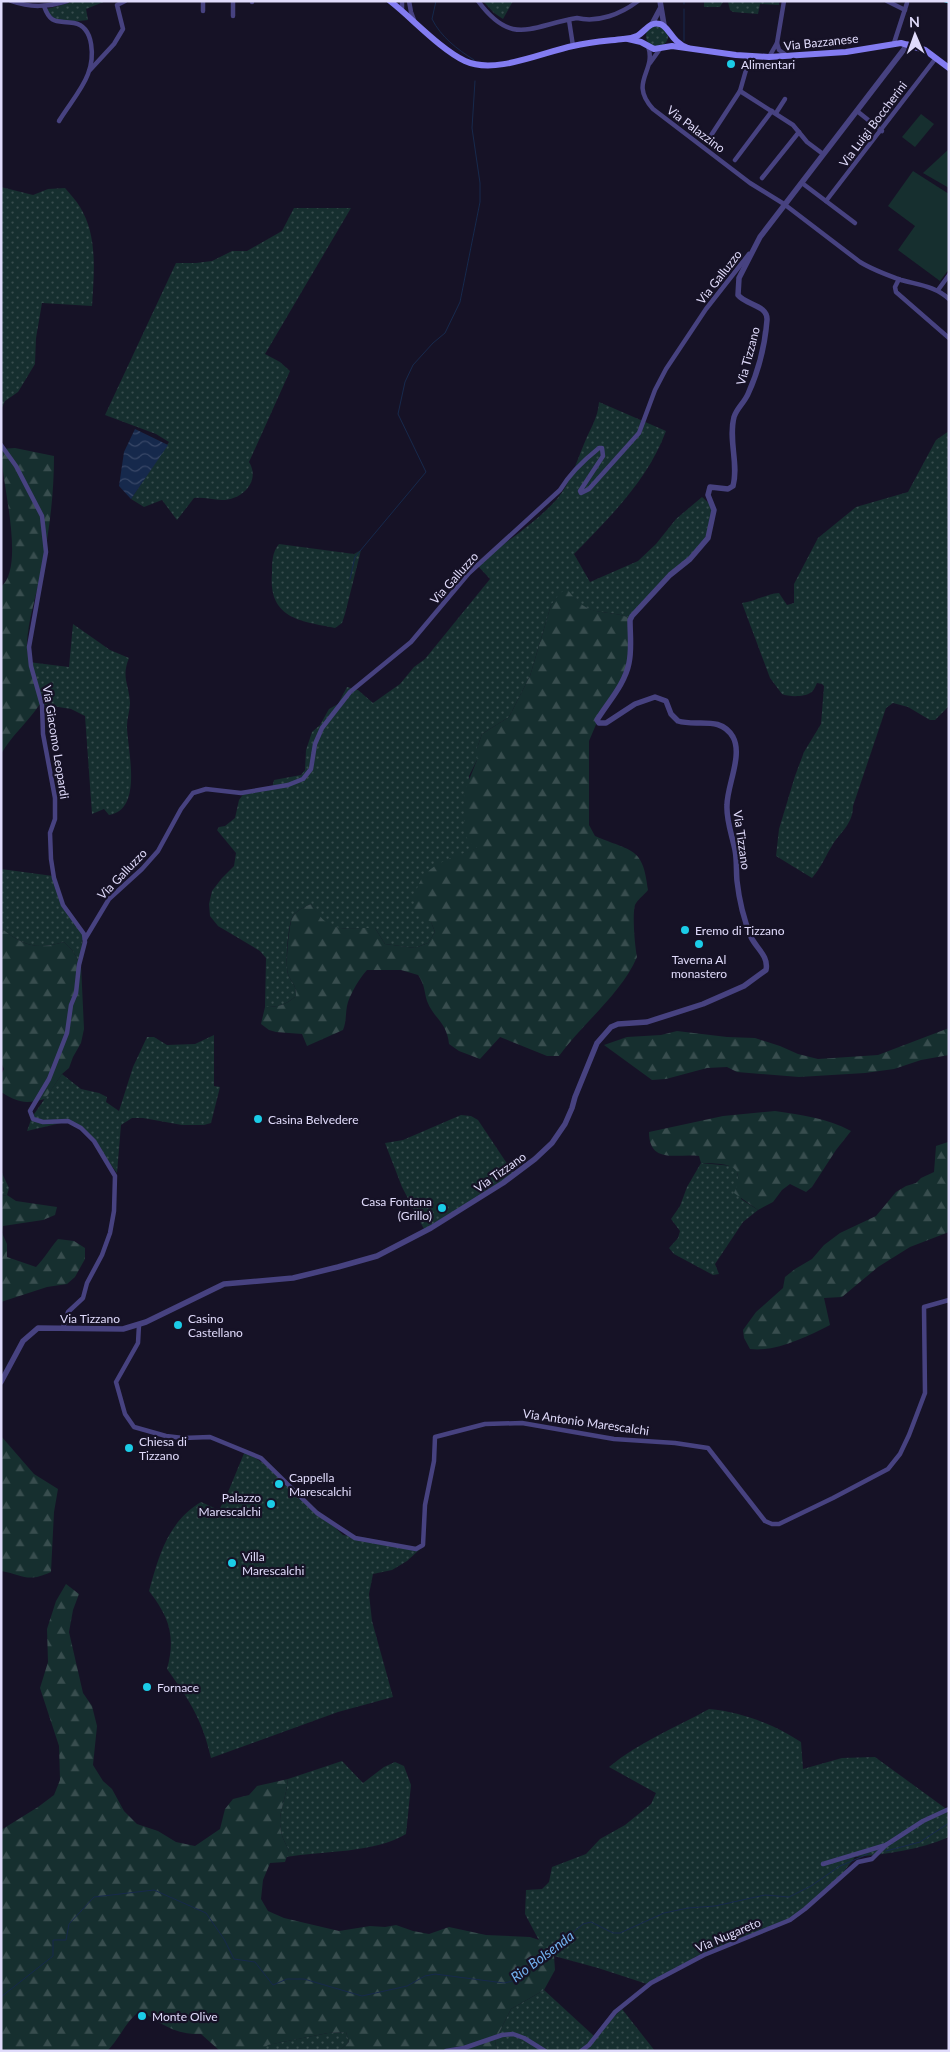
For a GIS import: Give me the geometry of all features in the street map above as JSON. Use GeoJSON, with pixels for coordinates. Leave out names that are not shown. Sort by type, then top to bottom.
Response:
{"type":"FeatureCollection","features":[{"type":"Feature","properties":{"kind":"main road","name":"Via Bazzanese"},"geometry":{"type":"LineString","coordinates":[[390,1],[457,56],[468,62],[486,66],[573,46],[637,36],[652,24]]}},
{"type":"Feature","properties":{"kind":"main road"},"geometry":{"type":"LineString","coordinates":[[652,24],[664,25],[678,43],[688,48]]}},
{"type":"Feature","properties":{"kind":"main road"},"geometry":{"type":"LineString","coordinates":[[646,28],[643,36],[648,46]]}},
{"type":"Feature","properties":{"kind":"main road"},"geometry":{"type":"LineString","coordinates":[[662,48],[668,42],[669,31]]}},
{"type":"Feature","properties":{"kind":"main road","name":"Via Bazzanese"},"geometry":{"type":"LineString","coordinates":[[625,39],[636,40],[654,49],[688,48],[773,57],[846,52],[894,43],[908,44],[925,50],[949,68]]}},
{"type":"Feature","properties":{"kind":"street"},"geometry":{"type":"LineString","coordinates":[[11,1],[31,7],[67,1]]}},
{"type":"Feature","properties":{"kind":"street"},"geometry":{"type":"LineString","coordinates":[[88,72],[114,44],[123,29],[117,5],[125,1]]}},
{"type":"Feature","properties":{"kind":"street"},"geometry":{"type":"LineString","coordinates":[[202,1],[202,11]]}},
{"type":"Feature","properties":{"kind":"street"},"geometry":{"type":"LineString","coordinates":[[232,16],[233,1]]}},
{"type":"Feature","properties":{"kind":"street"},"geometry":{"type":"LineString","coordinates":[[402,1],[402,10]]}},
{"type":"Feature","properties":{"kind":"street"},"geometry":{"type":"LineString","coordinates":[[478,1],[495,22],[512,30],[528,29],[577,18],[582,21],[607,17],[624,11],[638,1]]}},
{"type":"Feature","properties":{"kind":"street"},"geometry":{"type":"LineString","coordinates":[[773,57],[777,45],[784,1]]}},
{"type":"Feature","properties":{"kind":"street"},"geometry":{"type":"LineString","coordinates":[[887,1],[904,10]]}},
{"type":"Feature","properties":{"kind":"street"},"geometry":{"type":"LineString","coordinates":[[402,10],[409,2]]}},
{"type":"Feature","properties":{"kind":"street"},"geometry":{"type":"LineString","coordinates":[[409,2],[415,21]]}},
{"type":"Feature","properties":{"kind":"street"},"geometry":{"type":"LineString","coordinates":[[652,24],[659,15],[660,4]]}},
{"type":"Feature","properties":{"kind":"street"},"geometry":{"type":"LineString","coordinates":[[660,4],[664,25]]}},
{"type":"Feature","properties":{"kind":"street"},"geometry":{"type":"LineString","coordinates":[[894,43],[907,4]]}},
{"type":"Feature","properties":{"kind":"street"},"geometry":{"type":"LineString","coordinates":[[44,6],[49,18],[56,22],[74,23],[81,26],[90,38],[92,60],[88,72],[59,121]]}},
{"type":"Feature","properties":{"kind":"street"},"geometry":{"type":"LineString","coordinates":[[568,20],[573,46]]}},
{"type":"Feature","properties":{"kind":"street","name":"Via Tizzano"},"geometry":{"type":"LineString","coordinates":[[1,1382],[23,1340],[38,1328],[123,1330],[139,1325],[224,1284],[293,1278],[377,1256],[447,1219],[503,1183],[535,1159],[552,1143],[569,1116],[575,1096],[597,1043],[611,1027],[618,1024],[647,1022],[703,1004],[744,986],[766,970],[767,963],[750,935],[740,903],[735,851],[727,813],[728,795],[736,755],[736,742],[733,736],[729,731],[715,723],[678,721],[671,714],[666,702],[655,697],[635,704],[606,723],[599,723],[597,720],[623,680],[627,669],[630,648],[630,620],[632,616],[670,575],[690,559],[708,538],[714,510],[708,495],[710,487],[728,489],[733,486],[735,475],[732,432],[735,416],[751,386],[763,348],[768,320],[768,316],[761,308],[742,300],[738,296],[738,278],[753,249],[784,204],[908,44]]}},
{"type":"Feature","properties":{"kind":"street"},"geometry":{"type":"LineString","coordinates":[[777,45],[780,52],[790,57]]}},
{"type":"Feature","properties":{"kind":"street","name":"Via Palazzino"},"geometry":{"type":"LineString","coordinates":[[648,46],[651,58],[643,79],[642,88],[643,94],[653,109],[750,183],[784,204],[860,262],[872,269],[899,279],[938,290]]}},
{"type":"Feature","properties":{"kind":"street"},"geometry":{"type":"LineString","coordinates":[[650,64],[662,48]]}},
{"type":"Feature","properties":{"kind":"street"},"geometry":{"type":"LineString","coordinates":[[708,140],[740,91],[750,56]]}},
{"type":"Feature","properties":{"kind":"street","name":"Via Luigi Boccherini"},"geometry":{"type":"LineString","coordinates":[[826,202],[936,58]]}},
{"type":"Feature","properties":{"kind":"street"},"geometry":{"type":"LineString","coordinates":[[740,91],[793,125],[807,142],[824,154]]}},
{"type":"Feature","properties":{"kind":"street"},"geometry":{"type":"LineString","coordinates":[[735,160],[785,99]]}},
{"type":"Feature","properties":{"kind":"street"},"geometry":{"type":"LineString","coordinates":[[857,111],[882,130]]}},
{"type":"Feature","properties":{"kind":"street"},"geometry":{"type":"LineString","coordinates":[[762,178],[799,132]]}},
{"type":"Feature","properties":{"kind":"street"},"geometry":{"type":"LineString","coordinates":[[802,183],[855,223]]}},
{"type":"Feature","properties":{"kind":"street","name":"Via Galluzzo"},"geometry":{"type":"LineString","coordinates":[[85,939],[108,899],[142,869],[158,851],[181,809],[193,793],[206,789],[241,793],[288,785],[304,779],[311,769],[315,744],[322,728],[350,692],[412,642],[469,573],[560,490],[568,476],[589,456],[599,448],[602,448],[603,456],[580,491],[581,494],[589,489],[639,432],[655,390],[666,369],[706,309],[753,249]]}},
{"type":"Feature","properties":{"kind":"street"},"geometry":{"type":"LineString","coordinates":[[949,275],[938,290],[949,299]]}},
{"type":"Feature","properties":{"kind":"street"},"geometry":{"type":"LineString","coordinates":[[899,279],[895,287],[896,292],[949,338]]}},
{"type":"Feature","properties":{"kind":"street","name":"Via Giacomo Leopardi"},"geometry":{"type":"LineString","coordinates":[[1,445],[16,466],[42,516],[46,552],[29,647],[31,666],[42,705],[43,734],[55,798],[55,819],[50,833],[54,878],[63,905],[84,934],[85,939]]}},
{"type":"Feature","properties":{"kind":"street"},"geometry":{"type":"LineString","coordinates":[[63,1328],[68,1312],[83,1298],[87,1283],[102,1255],[110,1233],[116,1185],[114,1176],[94,1141],[81,1128],[68,1120],[43,1122],[32,1119],[30,1111],[49,1079],[67,1033],[85,939]]}},
{"type":"Feature","properties":{"kind":"street","name":"Via Antonio Marescalchi"},"geometry":{"type":"LineString","coordinates":[[139,1325],[138,1343],[116,1382],[126,1414],[134,1427],[174,1437],[210,1437],[261,1458],[317,1513],[355,1538],[416,1549],[423,1545],[425,1505],[434,1462],[435,1436],[485,1424],[522,1423],[614,1439],[675,1443],[708,1448],[765,1521],[779,1524],[788,1520],[888,1469],[900,1454],[925,1393],[924,1307],[949,1300]]}},
{"type":"Feature","properties":{"kind":"street"},"geometry":{"type":"LineString","coordinates":[[823,1864],[886,1845],[923,1821],[949,1809]]}},
{"type":"Feature","properties":{"kind":"street","name":"Via Nugareto"},"geometry":{"type":"LineString","coordinates":[[581,2051],[616,2012],[651,1983],[704,1955],[790,1920],[858,1862],[872,1859],[886,1845]]}},
{"type":"Feature","properties":{"kind":"street"},"geometry":{"type":"LineString","coordinates":[[446,2051],[464,2048],[512,2034],[524,2038],[545,2051]]}},
{"type":"Feature","properties":{"kind":"green space"},"geometry":{"type":"Polygon","coordinates":[[[76,1],[106,1],[86,9],[88,20],[62,23],[51,18],[47,9],[76,1]]]}},
{"type":"Feature","properties":{"kind":"green space"},"geometry":{"type":"Polygon","coordinates":[[[483,1],[513,1],[503,19],[494,13],[483,1]]]}},
{"type":"Feature","properties":{"kind":"green space"},"geometry":{"type":"Polygon","coordinates":[[[704,1],[779,1],[779,5],[760,4],[758,14],[733,12],[730,10],[728,2],[723,2],[720,7],[704,7],[704,1]]]}},
{"type":"Feature","properties":{"kind":"green space"},"geometry":{"type":"Polygon","coordinates":[[[657,25],[665,28],[668,36],[665,44],[657,47],[649,44],[646,36],[649,28],[657,25]]]}},
{"type":"Feature","properties":{"kind":"green space"},"geometry":{"type":"Polygon","coordinates":[[[921,114],[934,124],[915,147],[902,137],[921,114]]]}},
{"type":"Feature","properties":{"kind":"green space"},"geometry":{"type":"Polygon","coordinates":[[[949,149],[949,188],[923,173],[949,149]]]}},
{"type":"Feature","properties":{"kind":"green space"},"geometry":{"type":"Polygon","coordinates":[[[913,171],[949,194],[949,269],[940,281],[898,250],[915,226],[888,206],[913,171]]]}},
{"type":"Feature","properties":{"kind":"green space"},"geometry":{"type":"Polygon","coordinates":[[[1,187],[33,195],[48,189],[65,188],[86,218],[92,242],[94,268],[92,306],[42,303],[36,338],[35,364],[18,392],[5,401],[1,410],[1,187]]]}},
{"type":"Feature","properties":{"kind":"green space"},"geometry":{"type":"Polygon","coordinates":[[[294,208],[351,208],[265,354],[280,362],[290,371],[249,462],[253,476],[248,488],[236,497],[229,499],[194,498],[177,520],[162,500],[144,507],[131,499],[169,442],[156,434],[105,415],[176,263],[212,261],[232,251],[247,251],[282,231],[294,208]]]}},
{"type":"Feature","properties":{"kind":"green space"},"geometry":{"type":"Polygon","coordinates":[[[599,402],[666,431],[649,466],[627,497],[574,554],[590,582],[638,561],[656,544],[676,519],[702,497],[710,504],[713,516],[707,538],[630,618],[589,609],[575,599],[567,590],[560,594],[551,605],[530,676],[509,717],[482,734],[477,748],[477,760],[469,776],[478,848],[463,854],[431,922],[435,932],[428,943],[415,948],[385,944],[375,928],[346,929],[326,923],[311,904],[295,913],[289,929],[287,970],[295,986],[296,996],[282,1005],[265,1007],[266,958],[260,951],[218,926],[210,916],[209,904],[212,891],[234,866],[236,853],[217,830],[235,818],[239,800],[244,793],[272,789],[274,780],[301,775],[305,770],[306,750],[312,732],[320,725],[329,709],[338,704],[347,687],[358,690],[373,703],[400,684],[414,667],[425,659],[490,579],[477,565],[539,517],[562,493],[593,423],[599,402]]]}},
{"type":"Feature","properties":{"kind":"green space"},"geometry":{"type":"Polygon","coordinates":[[[949,431],[949,706],[935,720],[930,720],[908,707],[893,703],[886,708],[851,817],[812,878],[776,856],[779,829],[795,776],[804,752],[821,724],[824,686],[817,683],[812,691],[804,695],[792,696],[782,694],[770,678],[742,603],[779,593],[787,605],[794,603],[794,584],[818,538],[856,507],[908,492],[936,440],[949,431]]]}},
{"type":"Feature","properties":{"kind":"green space"},"geometry":{"type":"Polygon","coordinates":[[[15,448],[54,456],[54,471],[46,544],[27,644],[27,652],[40,704],[1,754],[1,587],[8,576],[12,561],[12,543],[1,449],[15,448]]]}},
{"type":"Feature","properties":{"kind":"green space"},"geometry":{"type":"Polygon","coordinates":[[[279,544],[354,554],[361,550],[342,623],[335,628],[310,623],[299,620],[281,609],[275,600],[272,588],[273,558],[279,544]]]}},
{"type":"Feature","properties":{"kind":"green space"},"geometry":{"type":"Polygon","coordinates":[[[567,589],[575,599],[589,609],[630,618],[630,658],[625,678],[603,708],[589,741],[589,825],[595,836],[634,852],[643,865],[648,890],[635,905],[634,923],[637,957],[622,983],[559,1056],[547,1056],[500,1037],[480,1059],[459,1051],[449,1044],[446,1031],[427,1001],[418,975],[401,970],[367,970],[354,989],[347,1005],[343,1030],[307,1046],[302,1034],[269,1030],[261,1024],[265,1007],[282,1005],[296,996],[295,986],[287,970],[288,946],[292,918],[295,913],[303,908],[311,904],[325,921],[338,928],[375,928],[385,944],[415,948],[428,943],[435,932],[431,922],[414,911],[415,896],[419,884],[432,868],[452,857],[477,848],[468,841],[464,830],[464,813],[465,790],[477,760],[477,748],[482,734],[509,717],[530,676],[551,605],[560,593],[567,589]]]}},
{"type":"Feature","properties":{"kind":"green space"},"geometry":{"type":"Polygon","coordinates":[[[73,624],[110,650],[129,658],[126,676],[130,703],[127,726],[131,763],[130,790],[127,802],[120,811],[109,815],[104,809],[92,814],[85,716],[71,709],[40,704],[28,662],[69,667],[73,624]]]}},
{"type":"Feature","properties":{"kind":"green space"},"geometry":{"type":"Polygon","coordinates":[[[1,869],[53,876],[64,907],[72,921],[83,934],[81,965],[72,950],[64,942],[45,946],[30,945],[16,939],[1,928],[1,869]]]}},
{"type":"Feature","properties":{"kind":"green space"},"geometry":{"type":"Polygon","coordinates":[[[1,928],[16,939],[30,945],[45,946],[64,942],[72,950],[81,965],[84,1029],[81,1043],[69,1068],[62,1074],[45,1099],[32,1102],[22,1102],[1,1092],[1,1075],[4,1069],[1,1062],[1,928]]]}},
{"type":"Feature","properties":{"kind":"green space"},"geometry":{"type":"Polygon","coordinates":[[[949,1028],[949,1055],[921,1060],[894,1069],[865,1073],[799,1077],[737,1072],[727,1067],[707,1068],[666,1079],[652,1080],[604,1045],[627,1037],[661,1035],[677,1031],[727,1037],[755,1038],[798,1054],[818,1059],[878,1055],[949,1028]]]}},
{"type":"Feature","properties":{"kind":"green space"},"geometry":{"type":"Polygon","coordinates":[[[214,1035],[214,1086],[220,1087],[211,1123],[204,1125],[182,1125],[143,1118],[132,1118],[121,1125],[117,1173],[93,1140],[72,1122],[27,1131],[32,1117],[62,1074],[81,1089],[107,1097],[106,1102],[119,1111],[133,1067],[147,1037],[154,1037],[167,1045],[195,1044],[214,1035]]]}},
{"type":"Feature","properties":{"kind":"green space"},"geometry":{"type":"Polygon","coordinates":[[[775,1111],[824,1120],[851,1131],[812,1187],[806,1192],[790,1184],[782,1190],[773,1202],[758,1210],[734,1193],[738,1183],[736,1170],[725,1165],[701,1163],[699,1156],[674,1156],[659,1153],[650,1142],[649,1132],[723,1116],[775,1111]]]}},
{"type":"Feature","properties":{"kind":"green space"},"geometry":{"type":"Polygon","coordinates":[[[461,1115],[471,1116],[478,1120],[514,1174],[425,1231],[402,1187],[385,1143],[403,1140],[461,1115]]]}},
{"type":"Feature","properties":{"kind":"green space"},"geometry":{"type":"Polygon","coordinates":[[[949,1140],[949,1232],[910,1247],[878,1267],[842,1297],[824,1298],[830,1325],[781,1346],[750,1349],[744,1338],[743,1330],[756,1312],[783,1288],[785,1277],[812,1259],[824,1245],[840,1233],[876,1216],[896,1192],[934,1172],[936,1146],[949,1140]]]}},
{"type":"Feature","properties":{"kind":"green space"},"geometry":{"type":"Polygon","coordinates":[[[701,1163],[732,1166],[737,1170],[741,1199],[758,1210],[743,1222],[715,1264],[719,1274],[713,1275],[674,1254],[669,1248],[678,1238],[680,1231],[671,1219],[680,1206],[687,1187],[701,1163]]]}},
{"type":"Feature","properties":{"kind":"green space"},"geometry":{"type":"Polygon","coordinates":[[[1,1171],[9,1188],[7,1195],[1,1196],[1,1171]]]}},
{"type":"Feature","properties":{"kind":"green space"},"geometry":{"type":"Polygon","coordinates":[[[7,1195],[16,1201],[57,1207],[55,1215],[43,1220],[3,1226],[2,1233],[7,1244],[7,1257],[36,1267],[58,1239],[74,1241],[85,1248],[85,1259],[75,1277],[67,1284],[47,1287],[1,1302],[1,1196],[7,1195]]]}},
{"type":"Feature","properties":{"kind":"green space"},"geometry":{"type":"Polygon","coordinates":[[[1,1436],[34,1474],[58,1489],[54,1512],[51,1572],[36,1577],[31,1578],[1,1571],[1,1436]]]}},
{"type":"Feature","properties":{"kind":"green space"},"geometry":{"type":"Polygon","coordinates":[[[245,1451],[278,1473],[343,1535],[366,1538],[419,1550],[407,1561],[392,1570],[373,1574],[369,1594],[372,1621],[393,1697],[338,1712],[211,1758],[199,1721],[167,1669],[171,1647],[169,1627],[162,1610],[149,1591],[161,1552],[173,1529],[180,1519],[201,1502],[219,1510],[245,1451]]]}},
{"type":"Feature","properties":{"kind":"green space"},"geometry":{"type":"Polygon","coordinates":[[[66,1584],[79,1594],[73,1610],[69,1632],[83,1693],[92,1706],[97,1726],[93,1765],[103,1781],[112,1789],[124,1811],[137,1824],[158,1831],[176,1842],[195,1846],[220,1829],[225,1809],[233,1799],[249,1795],[257,1786],[288,1779],[280,1822],[284,1840],[289,1850],[285,1862],[270,1863],[263,1880],[261,1899],[268,1911],[284,1918],[339,1931],[370,1926],[385,1927],[396,1925],[429,1934],[449,1927],[486,1935],[530,1937],[539,1940],[554,1956],[555,1970],[544,1990],[511,2009],[495,2041],[497,2051],[339,2051],[349,2042],[346,2032],[328,2033],[268,2045],[260,2051],[220,2051],[201,2034],[176,2031],[141,2011],[136,2014],[107,2051],[1,2051],[1,1830],[54,1795],[60,1780],[59,1746],[40,1688],[48,1662],[47,1629],[56,1601],[66,1584]]]}},
{"type":"Feature","properties":{"kind":"green space"},"geometry":{"type":"Polygon","coordinates":[[[709,1709],[757,1720],[801,1742],[803,1769],[842,1758],[875,1757],[945,1808],[949,1817],[949,1837],[915,1848],[855,1857],[839,1878],[798,1916],[695,1957],[686,1965],[647,1984],[554,1956],[542,1946],[525,1914],[526,1890],[542,1889],[549,1882],[552,1867],[586,1854],[600,1839],[625,1825],[651,1804],[656,1793],[609,1767],[632,1750],[709,1709]]]}},
{"type":"Feature","properties":{"kind":"green space"},"geometry":{"type":"Polygon","coordinates":[[[342,1761],[363,1783],[384,1767],[395,1762],[404,1766],[411,1785],[406,1834],[379,1845],[364,1848],[286,1857],[289,1850],[284,1840],[280,1822],[288,1779],[342,1761]]]}},
{"type":"Feature","properties":{"kind":"green space"},"geometry":{"type":"Polygon","coordinates":[[[544,1990],[594,2036],[622,2009],[655,2051],[497,2051],[495,2041],[511,2009],[544,1990]]]}},
{"type":"Feature","properties":{"kind":"green space"},"geometry":{"type":"Polygon","coordinates":[[[346,2032],[349,2042],[339,2051],[260,2051],[267,2045],[328,2033],[346,2032]]]}},
{"type":"Feature","properties":{"kind":"water"},"geometry":{"type":"Polygon","coordinates":[[[135,429],[168,445],[131,499],[119,486],[124,452],[135,429]]]}},
{"type":"Feature","properties":{"kind":"waterway"},"geometry":{"type":"LineString","coordinates":[[436,1],[432,19],[450,42],[474,60]]}},
{"type":"Feature","properties":{"kind":"waterway"},"geometry":{"type":"LineString","coordinates":[[684,9],[684,41]]}},
{"type":"Feature","properties":{"kind":"waterway"},"geometry":{"type":"LineString","coordinates":[[350,579],[355,557],[426,472],[398,414],[405,382],[413,365],[445,333],[460,302],[480,202],[480,183],[472,128],[475,81]]}},
{"type":"Feature","properties":{"kind":"waterway","name":"Rio Bolsenda"},"geometry":{"type":"LineString","coordinates":[[886,1851],[920,1842],[949,1823]]}},
{"type":"Feature","properties":{"kind":"waterway","name":"Rio Bolsenda"},"geometry":{"type":"LineString","coordinates":[[1,1997],[53,1956],[53,1940],[66,1940],[69,1924],[94,1897],[154,1890],[206,1913],[224,1939],[234,1959],[255,1962],[273,1985],[287,1979],[304,1979],[362,1996],[407,1986],[425,1976],[435,1974],[504,1983],[513,1981],[583,1924],[591,1922],[613,1933],[620,1933],[664,1913],[688,1908],[715,1906],[765,1895],[789,1897],[811,1886],[840,1866],[868,1854]]}},
{"type":"Feature","properties":{"kind":"railway"},"geometry":{"type":"LineString","coordinates":[[942,1],[949,3]]}},
{"type":"Feature","properties":{"kind":"place","name":"Alimentari"},"geometry":{"type":"Point","coordinates":[731,64]}},
{"type":"Feature","properties":{"kind":"place","name":"Eremo di Tizzano"},"geometry":{"type":"Point","coordinates":[685,930]}},
{"type":"Feature","properties":{"kind":"place","name":"Taverna Al monastero"},"geometry":{"type":"Point","coordinates":[699,944]}},
{"type":"Feature","properties":{"kind":"place","name":"Casina Belvedere"},"geometry":{"type":"Point","coordinates":[258,1119]}},
{"type":"Feature","properties":{"kind":"place","name":"Casa Fontana (Grillo)"},"geometry":{"type":"Point","coordinates":[442,1208]}},
{"type":"Feature","properties":{"kind":"place","name":"Casino Castellano"},"geometry":{"type":"Point","coordinates":[178,1325]}},
{"type":"Feature","properties":{"kind":"place","name":"Chiesa di Tizzano"},"geometry":{"type":"Point","coordinates":[129,1448]}},
{"type":"Feature","properties":{"kind":"place","name":"Cappella Marescalchi"},"geometry":{"type":"Point","coordinates":[279,1484]}},
{"type":"Feature","properties":{"kind":"place","name":"Palazzo Marescalchi"},"geometry":{"type":"Point","coordinates":[271,1504]}},
{"type":"Feature","properties":{"kind":"place","name":"Villa Marescalchi"},"geometry":{"type":"Point","coordinates":[232,1563]}},
{"type":"Feature","properties":{"kind":"place","name":"Fornace"},"geometry":{"type":"Point","coordinates":[147,1687]}},
{"type":"Feature","properties":{"kind":"place","name":"Monte Olive"},"geometry":{"type":"Point","coordinates":[142,2016]}}]}
